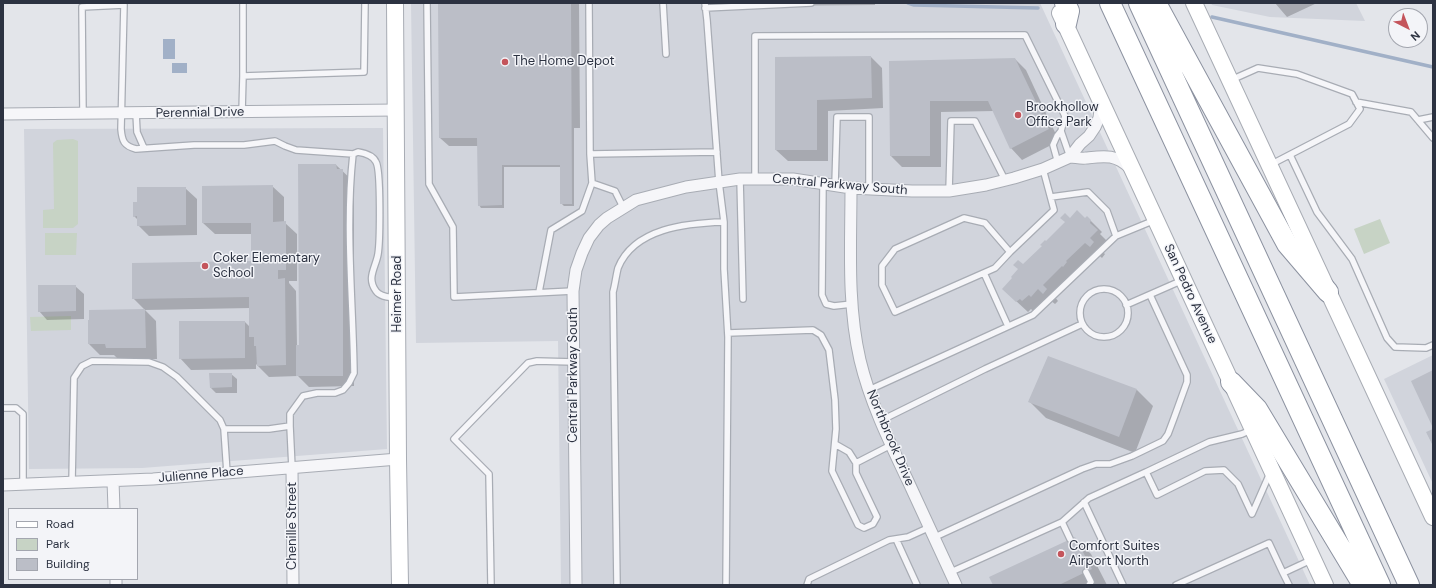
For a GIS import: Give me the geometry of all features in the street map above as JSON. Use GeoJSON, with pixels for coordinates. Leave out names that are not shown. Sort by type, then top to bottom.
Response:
{"type":"FeatureCollection","features":[{"type":"Feature","properties":{"kind":"highway"},"geometry":{"type":"LineString","coordinates":[[1066,3],[1069,11],[1066,24]]}},
{"type":"Feature","properties":{"kind":"highway"},"geometry":{"type":"LineString","coordinates":[[1110,3],[1380,585]]}},
{"type":"Feature","properties":{"kind":"highway"},"geometry":{"type":"LineString","coordinates":[[1139,3],[1409,585]]}},
{"type":"Feature","properties":{"kind":"highway"},"geometry":{"type":"LineString","coordinates":[[1156,3],[1287,244],[1328,292]]}},
{"type":"Feature","properties":{"kind":"highway"},"geometry":{"type":"LineString","coordinates":[[1231,382],[1257,409],[1363,585]]}},
{"type":"Feature","properties":{"kind":"main road","name":"Heimer Road"},"geometry":{"type":"LineString","coordinates":[[396,3],[400,585]]}},
{"type":"Feature","properties":{"kind":"main road","name":"San Pedro Avenue"},"geometry":{"type":"LineString","coordinates":[[1055,3],[1326,585]]}},
{"type":"Feature","properties":{"kind":"main road"},"geometry":{"type":"LineString","coordinates":[[1194,3],[1433,517]]}},
{"type":"Feature","properties":{"kind":"street","name":"Central Parkway South"},"geometry":{"type":"LineString","coordinates":[[576,585],[573,291],[576,270],[582,253],[589,238],[599,225],[623,207],[636,200],[686,187],[740,179],[793,179],[851,188],[912,191],[949,191],[986,185],[1043,169],[1070,157],[1095,127],[1099,118],[1101,101]]}},
{"type":"Feature","properties":{"kind":"street","name":"Perennial Drive"},"geometry":{"type":"LineString","coordinates":[[3,114],[397,110]]}},
{"type":"Feature","properties":{"kind":"street","name":"Central Parkway South"},"geometry":{"type":"LineString","coordinates":[[1070,157],[1085,158],[1109,156],[1123,162],[1133,171]]}},
{"type":"Feature","properties":{"kind":"street","name":"Northbrook Drive"},"geometry":{"type":"LineString","coordinates":[[851,188],[852,304],[853,323],[860,359],[880,421],[956,585]]}},
{"type":"Feature","properties":{"kind":"street","name":"Julienne Place"},"geometry":{"type":"LineString","coordinates":[[3,485],[153,479],[398,459]]}},
{"type":"Feature","properties":{"kind":"street","name":"Chenille Street"},"geometry":{"type":"LineString","coordinates":[[292,468],[293,585]]}},
{"type":"Feature","properties":{"kind":"street"},"geometry":{"type":"LineString","coordinates":[[113,481],[114,508]]}},
{"type":"Feature","properties":{"kind":"lane"},"geometry":{"type":"LineString","coordinates":[[242,112],[243,3]]}},
{"type":"Feature","properties":{"kind":"lane"},"geometry":{"type":"LineString","coordinates":[[243,76],[364,72],[365,4],[371,3]]}},
{"type":"Feature","properties":{"kind":"lane"},"geometry":{"type":"LineString","coordinates":[[427,3],[429,184],[453,227],[454,297],[573,291]]}},
{"type":"Feature","properties":{"kind":"lane"},"geometry":{"type":"LineString","coordinates":[[539,292],[551,230],[582,211],[592,183],[590,154],[589,3]]}},
{"type":"Feature","properties":{"kind":"lane"},"geometry":{"type":"LineString","coordinates":[[663,3],[666,54]]}},
{"type":"Feature","properties":{"kind":"lane"},"geometry":{"type":"LineString","coordinates":[[726,585],[728,333],[724,269],[724,222],[719,182],[708,27],[705,5],[810,3]]}},
{"type":"Feature","properties":{"kind":"lane"},"geometry":{"type":"LineString","coordinates":[[83,114],[82,7],[124,5],[122,138],[127,147],[136,149],[244,145],[275,141],[296,150],[353,154],[358,152],[370,156],[376,161],[378,168],[380,202],[378,253],[371,274],[371,281],[376,292],[384,297],[398,298]]}},
{"type":"Feature","properties":{"kind":"lane"},"geometry":{"type":"LineString","coordinates":[[755,180],[755,36],[1025,35],[1065,116],[1061,131],[1053,145],[1058,163]]}},
{"type":"Feature","properties":{"kind":"lane"},"geometry":{"type":"LineString","coordinates":[[1230,81],[1258,68],[1297,74],[1352,94],[1360,110],[1349,124],[1269,165]]}},
{"type":"Feature","properties":{"kind":"lane"},"geometry":{"type":"LineString","coordinates":[[1356,102],[1411,112],[1433,138]]}},
{"type":"Feature","properties":{"kind":"lane"},"geometry":{"type":"LineString","coordinates":[[136,113],[138,132],[144,148]]}},
{"type":"Feature","properties":{"kind":"lane"},"geometry":{"type":"LineString","coordinates":[[835,185],[837,117],[870,117],[869,189]]}},
{"type":"Feature","properties":{"kind":"lane"},"geometry":{"type":"LineString","coordinates":[[1418,120],[1433,117]]}},
{"type":"Feature","properties":{"kind":"lane"},"geometry":{"type":"LineString","coordinates":[[949,191],[951,121],[975,121],[1005,180]]}},
{"type":"Feature","properties":{"kind":"lane"},"geometry":{"type":"LineString","coordinates":[[1061,131],[1070,157]]}},
{"type":"Feature","properties":{"kind":"lane"},"geometry":{"type":"LineString","coordinates":[[590,154],[717,152]]}},
{"type":"Feature","properties":{"kind":"lane"},"geometry":{"type":"LineString","coordinates":[[292,468],[290,414],[303,396],[343,390],[350,383],[354,373],[350,285],[350,178],[353,154]]}},
{"type":"Feature","properties":{"kind":"lane"},"geometry":{"type":"LineString","coordinates":[[1290,155],[1317,212],[1352,259],[1387,338],[1395,347],[1426,348],[1433,345]]}},
{"type":"Feature","properties":{"kind":"lane"},"geometry":{"type":"LineString","coordinates":[[1010,252],[985,223],[964,218],[895,249],[882,266],[882,285],[896,312],[995,268],[1054,210],[1052,197],[1043,169]]}},
{"type":"Feature","properties":{"kind":"lane"},"geometry":{"type":"LineString","coordinates":[[740,179],[743,299]]}},
{"type":"Feature","properties":{"kind":"lane"},"geometry":{"type":"LineString","coordinates":[[592,183],[616,191],[623,207]]}},
{"type":"Feature","properties":{"kind":"lane"},"geometry":{"type":"LineString","coordinates":[[823,184],[822,295],[826,304],[834,306],[852,304]]}},
{"type":"Feature","properties":{"kind":"lane"},"geometry":{"type":"LineString","coordinates":[[1052,197],[1088,192],[1107,211],[1116,236]]}},
{"type":"Feature","properties":{"kind":"lane"},"geometry":{"type":"LineString","coordinates":[[869,390],[1033,314],[1116,236],[1155,219]]}},
{"type":"Feature","properties":{"kind":"lane"},"geometry":{"type":"LineString","coordinates":[[618,585],[613,292],[618,269],[626,254],[643,239],[662,230],[702,223],[724,222]]}},
{"type":"Feature","properties":{"kind":"lane"},"geometry":{"type":"LineString","coordinates":[[984,273],[1008,326]]}},
{"type":"Feature","properties":{"kind":"lane"},"geometry":{"type":"LineString","coordinates":[[1126,305],[1184,280]]}},
{"type":"Feature","properties":{"kind":"lane"},"geometry":{"type":"LineString","coordinates":[[1102,289],[1117,293],[1126,305],[1128,312],[1127,320],[1124,326],[1112,336],[1105,337],[1091,334],[1082,324],[1080,308],[1083,300],[1095,291],[1102,289]]}},
{"type":"Feature","properties":{"kind":"lane"},"geometry":{"type":"LineString","coordinates":[[807,585],[809,579],[889,540],[932,532],[1082,469],[1096,464],[1110,464],[1132,456],[1163,441],[1168,434],[1174,418],[1187,382],[1187,375],[1150,295]]}},
{"type":"Feature","properties":{"kind":"lane"},"geometry":{"type":"LineString","coordinates":[[880,421],[985,369],[1082,324]]}},
{"type":"Feature","properties":{"kind":"lane"},"geometry":{"type":"LineString","coordinates":[[728,333],[813,330],[821,335],[829,350],[835,400],[836,429],[832,471],[858,525],[864,528],[873,524],[877,517],[856,473],[856,463],[848,452],[835,444]]}},
{"type":"Feature","properties":{"kind":"lane"},"geometry":{"type":"LineString","coordinates":[[72,482],[74,378],[82,366],[92,361],[149,362],[163,367],[177,377],[220,420],[224,429],[227,473]]}},
{"type":"Feature","properties":{"kind":"lane"},"geometry":{"type":"LineString","coordinates":[[490,585],[489,474],[454,439],[528,363],[537,361],[574,362]]}},
{"type":"Feature","properties":{"kind":"lane"},"geometry":{"type":"LineString","coordinates":[[3,408],[16,408],[23,414],[24,484]]}},
{"type":"Feature","properties":{"kind":"lane"},"geometry":{"type":"LineString","coordinates":[[224,429],[268,429],[290,426]]}},
{"type":"Feature","properties":{"kind":"lane"},"geometry":{"type":"LineString","coordinates":[[951,572],[1062,522],[1088,498],[1209,442],[1242,434],[1253,429]]}},
{"type":"Feature","properties":{"kind":"lane"},"geometry":{"type":"LineString","coordinates":[[856,463],[891,445]]}},
{"type":"Feature","properties":{"kind":"lane"},"geometry":{"type":"LineString","coordinates":[[1146,472],[1157,495],[1205,471],[1224,470],[1238,484],[1252,514],[1272,470]]}},
{"type":"Feature","properties":{"kind":"lane"},"geometry":{"type":"LineString","coordinates":[[1084,502],[1123,585]]}},
{"type":"Feature","properties":{"kind":"lane"},"geometry":{"type":"LineString","coordinates":[[1062,522],[1070,539]]}},
{"type":"Feature","properties":{"kind":"lane"},"geometry":{"type":"LineString","coordinates":[[896,539],[917,585]]}},
{"type":"Feature","properties":{"kind":"lane"},"geometry":{"type":"LineString","coordinates":[[1176,585],[1270,543],[1289,585]]}},
{"type":"Feature","properties":{"kind":"lane"},"geometry":{"type":"LineString","coordinates":[[1283,573],[1313,559]]}},
{"type":"Feature","properties":{"kind":"lane"},"geometry":{"type":"LineString","coordinates":[[1086,572],[1090,582],[1089,585]]}},
{"type":"Feature","properties":{"kind":"shaded area"},"geometry":{"type":"Polygon","coordinates":[[[411,3],[1040,3],[1310,585],[561,585],[558,341],[416,343],[411,3]]]}},
{"type":"Feature","properties":{"kind":"shaded area"},"geometry":{"type":"Polygon","coordinates":[[[1211,3],[1356,3],[1365,21],[1270,17],[1212,5],[1211,3]]]}},
{"type":"Feature","properties":{"kind":"shaded area","name":"Coker Elementary School"},"geometry":{"type":"Polygon","coordinates":[[[383,128],[387,449],[142,468],[29,469],[24,129],[383,128]]]}},
{"type":"Feature","properties":{"kind":"shaded area"},"geometry":{"type":"Polygon","coordinates":[[[1433,355],[1433,484],[1384,379],[1433,355]]]}},
{"type":"Feature","properties":{"kind":"green space"},"geometry":{"type":"Polygon","coordinates":[[[73,139],[78,141],[78,224],[73,228],[43,228],[43,210],[54,209],[53,143],[57,140],[73,139]]]}},
{"type":"Feature","properties":{"kind":"green space"},"geometry":{"type":"Polygon","coordinates":[[[1380,219],[1390,243],[1364,254],[1354,229],[1380,219]]]}},
{"type":"Feature","properties":{"kind":"green space"},"geometry":{"type":"Polygon","coordinates":[[[45,233],[77,233],[76,255],[45,255],[45,233]]]}},
{"type":"Feature","properties":{"kind":"green space"},"geometry":{"type":"Polygon","coordinates":[[[71,316],[71,330],[31,331],[30,317],[71,316]]]}},
{"type":"Feature","properties":{"kind":"water"},"geometry":{"type":"Polygon","coordinates":[[[163,39],[175,39],[175,59],[163,59],[163,39]]]}},
{"type":"Feature","properties":{"kind":"water"},"geometry":{"type":"Polygon","coordinates":[[[172,63],[187,63],[187,73],[172,73],[172,63]]]}},
{"type":"Feature","properties":{"kind":"building","name":"The Home Depot"},"geometry":{"type":"Polygon","coordinates":[[[438,3],[571,3],[572,204],[560,204],[560,165],[502,165],[502,205],[478,206],[477,138],[439,138],[438,3]]]}},
{"type":"Feature","properties":{"kind":"building"},"geometry":{"type":"Polygon","coordinates":[[[871,56],[872,98],[817,100],[817,150],[775,150],[775,57],[871,56]]]}},
{"type":"Feature","properties":{"kind":"building","name":"Brookhollow Office Park"},"geometry":{"type":"Polygon","coordinates":[[[1015,58],[1049,129],[1010,149],[988,101],[930,101],[930,156],[890,156],[889,61],[1015,58]]]}},
{"type":"Feature","properties":{"kind":"building"},"geometry":{"type":"Polygon","coordinates":[[[298,164],[336,164],[337,169],[343,169],[343,376],[296,376],[296,345],[299,345],[298,164]]]}},
{"type":"Feature","properties":{"kind":"building"},"geometry":{"type":"Polygon","coordinates":[[[273,185],[273,222],[286,221],[286,270],[278,270],[278,279],[285,278],[286,365],[257,366],[254,337],[249,337],[249,297],[132,299],[132,263],[251,261],[251,223],[202,223],[202,186],[273,185]]]}},
{"type":"Feature","properties":{"kind":"building"},"geometry":{"type":"Polygon","coordinates":[[[137,187],[186,187],[186,225],[137,226],[137,216],[133,217],[133,202],[137,202],[137,187]]]}},
{"type":"Feature","properties":{"kind":"building"},"geometry":{"type":"Polygon","coordinates":[[[1077,210],[1085,218],[1087,216],[1091,220],[1090,223],[1098,230],[1090,238],[1094,242],[1090,247],[1085,243],[1066,261],[1067,262],[1063,267],[1062,266],[1043,285],[1047,289],[1043,294],[1038,289],[1031,297],[1029,295],[1022,301],[1020,299],[1016,302],[1002,289],[1018,269],[1013,265],[1018,260],[1023,264],[1042,246],[1040,245],[1045,240],[1046,241],[1065,222],[1060,218],[1065,213],[1070,218],[1077,210]]]}},
{"type":"Feature","properties":{"kind":"building"},"geometry":{"type":"Polygon","coordinates":[[[38,285],[76,285],[76,311],[38,312],[38,285]]]}},
{"type":"Feature","properties":{"kind":"building"},"geometry":{"type":"Polygon","coordinates":[[[145,309],[146,348],[106,348],[105,344],[88,344],[89,310],[145,309]]]}},
{"type":"Feature","properties":{"kind":"building"},"geometry":{"type":"Polygon","coordinates":[[[179,321],[245,321],[245,358],[179,359],[179,321]]]}},
{"type":"Feature","properties":{"kind":"building"},"geometry":{"type":"Polygon","coordinates":[[[1048,356],[1137,389],[1119,437],[1028,402],[1048,356]]]}},
{"type":"Feature","properties":{"kind":"building"},"geometry":{"type":"Polygon","coordinates":[[[1433,370],[1433,428],[1411,381],[1433,370]]]}},
{"type":"Feature","properties":{"kind":"building"},"geometry":{"type":"Polygon","coordinates":[[[209,373],[232,373],[232,387],[210,388],[209,373]]]}},
{"type":"Feature","properties":{"kind":"building"},"geometry":{"type":"Polygon","coordinates":[[[1433,429],[1433,446],[1426,432],[1433,429]]]}},
{"type":"Feature","properties":{"kind":"building","name":"Comfort Suites Airport North"},"geometry":{"type":"Polygon","coordinates":[[[1075,537],[1092,569],[1059,585],[993,585],[989,577],[1075,537]]]}},
{"type":"Feature","properties":{"kind":"waterway"},"geometry":{"type":"LineString","coordinates":[[908,3],[914,5],[1038,8]]}},
{"type":"Feature","properties":{"kind":"waterway"},"geometry":{"type":"LineString","coordinates":[[1212,17],[1433,67]]}},
{"type":"Feature","properties":{"kind":"place","name":"The Home Depot"},"geometry":{"type":"Point","coordinates":[505,62]}},
{"type":"Feature","properties":{"kind":"place","name":"Brookhollow Office Park"},"geometry":{"type":"Point","coordinates":[1018,115]}},
{"type":"Feature","properties":{"kind":"place","name":"Coker Elementary School"},"geometry":{"type":"Point","coordinates":[205,266]}},
{"type":"Feature","properties":{"kind":"place","name":"Comfort Suites Airport North"},"geometry":{"type":"Point","coordinates":[1061,554]}}]}
